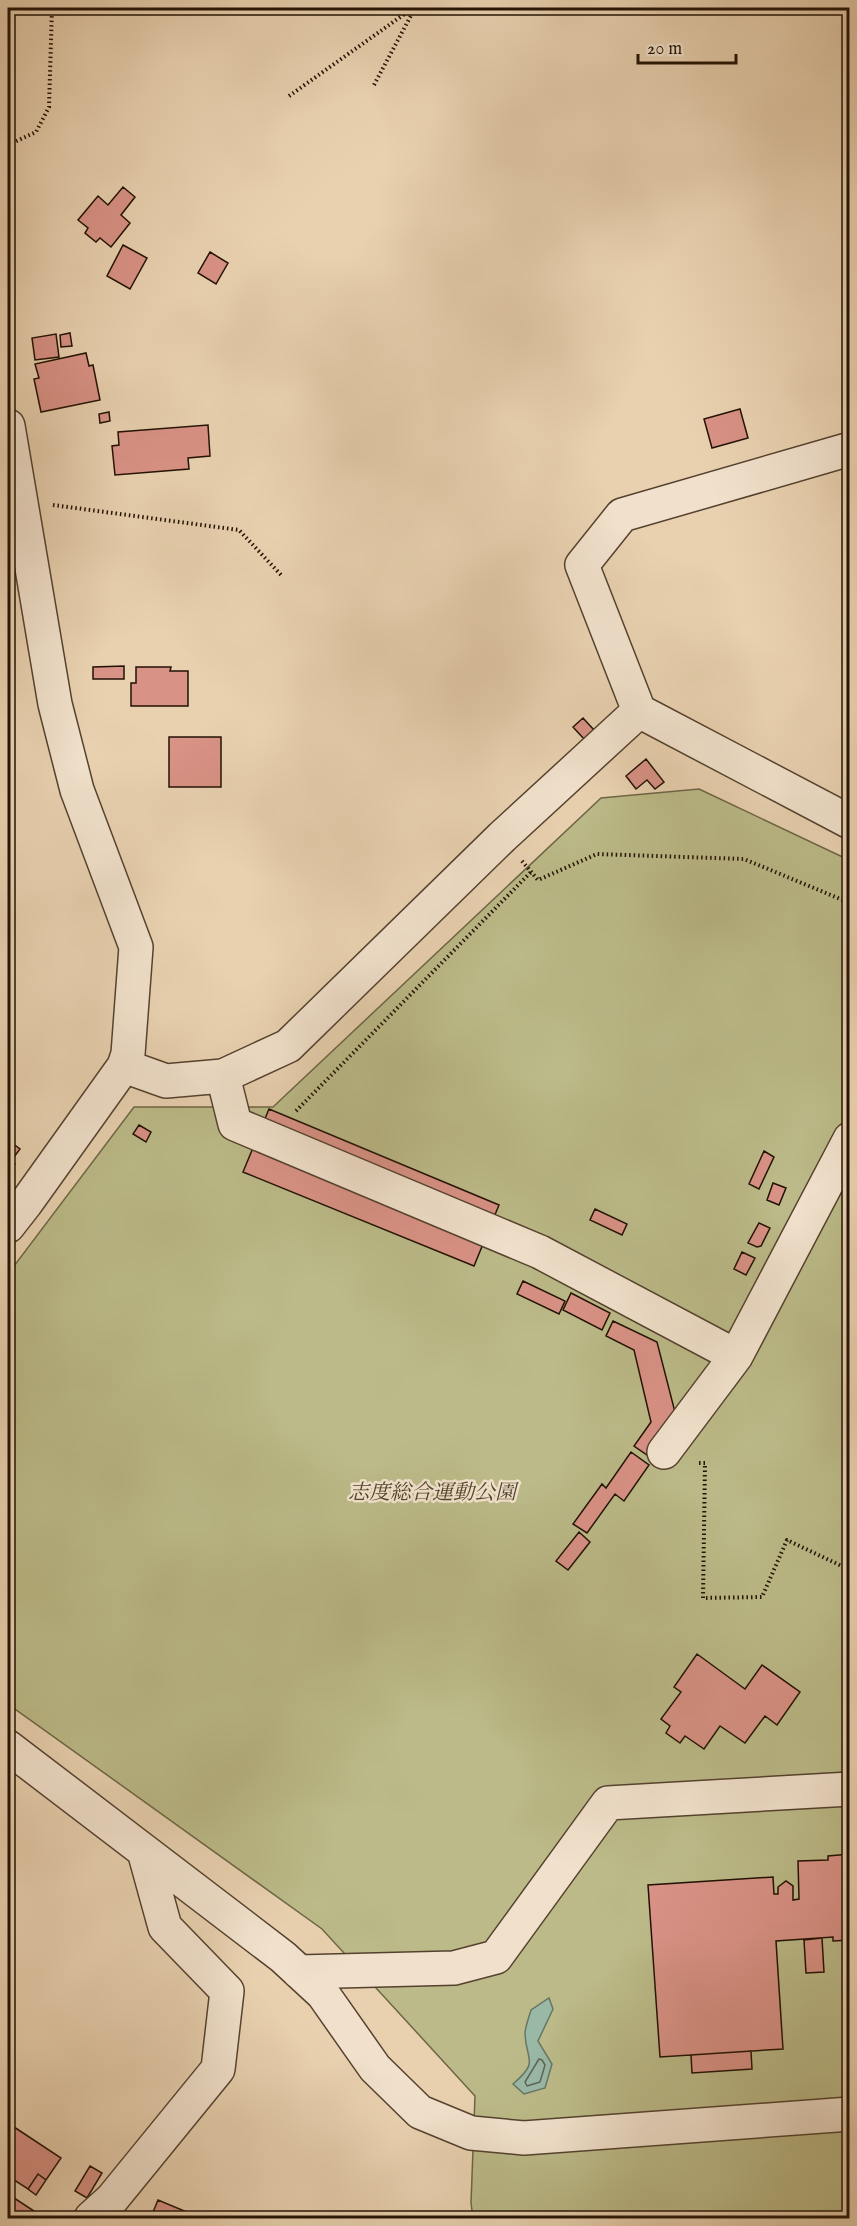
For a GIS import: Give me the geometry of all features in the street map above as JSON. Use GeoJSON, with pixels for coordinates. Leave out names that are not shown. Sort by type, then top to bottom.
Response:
{"type":"FeatureCollection","features":[{"type":"Feature","properties":{"kind":"street"},"geometry":{"type":"LineString","coordinates":[[8,426],[55,704],[77,790],[136,947],[128,1054],[124,1066],[8,1226]]}},
{"type":"Feature","properties":{"kind":"street"},"geometry":{"type":"LineString","coordinates":[[849,449],[622,515],[582,565],[639,711],[849,822]]}},
{"type":"Feature","properties":{"kind":"street"},"geometry":{"type":"LineString","coordinates":[[124,1066],[166,1081],[223,1076],[288,1046],[502,837],[639,711]]}},
{"type":"Feature","properties":{"kind":"street"},"geometry":{"type":"LineString","coordinates":[[223,1076],[235,1124],[540,1252],[736,1356]]}},
{"type":"Feature","properties":{"kind":"street"},"geometry":{"type":"LineString","coordinates":[[664,1452],[736,1356],[849,1138]]}},
{"type":"Feature","properties":{"kind":"street"},"geometry":{"type":"LineString","coordinates":[[8,1747],[283,1957],[323,1994],[375,2068],[420,2112],[471,2133],[525,2139],[849,2114]]}},
{"type":"Feature","properties":{"kind":"street"},"geometry":{"type":"LineString","coordinates":[[299,1972],[454,1968],[496,1957],[608,1803],[849,1789]]}},
{"type":"Feature","properties":{"kind":"street"},"geometry":{"type":"LineString","coordinates":[[92,2218],[112,2199],[218,2069],[227,1991],[165,1927],[144,1851]]}},
{"type":"Feature","properties":{"kind":"path"},"geometry":{"type":"LineString","coordinates":[[8,145],[36,132],[49,107],[52,8]]}},
{"type":"Feature","properties":{"kind":"path"},"geometry":{"type":"LineString","coordinates":[[374,85],[414,8]]}},
{"type":"Feature","properties":{"kind":"path"},"geometry":{"type":"LineString","coordinates":[[289,96],[414,8]]}},
{"type":"Feature","properties":{"kind":"path"},"geometry":{"type":"LineString","coordinates":[[20,501],[239,530],[282,576]]}},
{"type":"Feature","properties":{"kind":"path"},"geometry":{"type":"LineString","coordinates":[[502,837],[538,880],[597,854],[744,860],[849,903]]}},
{"type":"Feature","properties":{"kind":"path"},"geometry":{"type":"LineString","coordinates":[[296,1111],[531,872]]}},
{"type":"Feature","properties":{"kind":"path"},"geometry":{"type":"LineString","coordinates":[[664,1452],[693,1462],[705,1463],[703,1598],[762,1597],[787,1540],[849,1570]]}},
{"type":"Feature","properties":{"kind":"green space","name":"志度総合運動公園"},"geometry":{"type":"Polygon","coordinates":[[[699,789],[849,860],[849,2218],[473,2218],[471,2203],[475,2096],[322,1929],[8,1704],[8,1274],[134,1107],[273,1107],[601,798],[699,789]]]}},
{"type":"Feature","properties":{"kind":"water"},"geometry":{"type":"Polygon","coordinates":[[[549,1998],[553,2009],[538,2041],[552,2064],[545,2088],[524,2094],[513,2084],[529,2065],[526,2025],[531,2010],[549,1998]]]}},
{"type":"Feature","properties":{"kind":"building"},"geometry":{"type":"Polygon","coordinates":[[[123,187],[135,197],[121,215],[130,223],[111,247],[100,238],[96,242],[85,233],[88,228],[78,220],[98,196],[108,205],[123,187]]]}},
{"type":"Feature","properties":{"kind":"building"},"geometry":{"type":"Polygon","coordinates":[[[123,245],[147,258],[130,289],[107,276],[123,245]]]}},
{"type":"Feature","properties":{"kind":"building"},"geometry":{"type":"Polygon","coordinates":[[[210,252],[228,263],[216,284],[198,273],[210,252]]]}},
{"type":"Feature","properties":{"kind":"building"},"geometry":{"type":"Polygon","coordinates":[[[70,333],[72,346],[61,347],[60,335],[70,333]]]}},
{"type":"Feature","properties":{"kind":"building"},"geometry":{"type":"Polygon","coordinates":[[[56,334],[59,357],[35,360],[32,338],[56,334]]]}},
{"type":"Feature","properties":{"kind":"building"},"geometry":{"type":"Polygon","coordinates":[[[86,353],[89,366],[93,365],[100,400],[41,412],[34,379],[39,378],[35,364],[86,353]]]}},
{"type":"Feature","properties":{"kind":"building"},"geometry":{"type":"Polygon","coordinates":[[[740,409],[748,438],[712,448],[704,419],[740,409]]]}},
{"type":"Feature","properties":{"kind":"building"},"geometry":{"type":"Polygon","coordinates":[[[109,412],[110,421],[100,423],[99,414],[109,412]]]}},
{"type":"Feature","properties":{"kind":"building"},"geometry":{"type":"Polygon","coordinates":[[[208,425],[210,456],[188,458],[189,469],[115,475],[112,446],[119,445],[118,432],[208,425]]]}},
{"type":"Feature","properties":{"kind":"building"},"geometry":{"type":"Polygon","coordinates":[[[124,666],[124,679],[93,679],[93,667],[124,666]]]}},
{"type":"Feature","properties":{"kind":"building"},"geometry":{"type":"Polygon","coordinates":[[[136,667],[171,667],[170,671],[188,671],[188,706],[131,706],[131,683],[136,683],[136,667]]]}},
{"type":"Feature","properties":{"kind":"building"},"geometry":{"type":"Polygon","coordinates":[[[583,718],[594,730],[584,739],[573,727],[583,718]]]}},
{"type":"Feature","properties":{"kind":"building"},"geometry":{"type":"Polygon","coordinates":[[[169,737],[221,737],[221,787],[169,787],[169,737]]]}},
{"type":"Feature","properties":{"kind":"building"},"geometry":{"type":"Polygon","coordinates":[[[646,759],[664,782],[655,789],[647,780],[636,789],[626,776],[646,759]]]}},
{"type":"Feature","properties":{"kind":"building"},"geometry":{"type":"Polygon","coordinates":[[[269,1109],[499,1205],[474,1266],[243,1172],[269,1109]]]}},
{"type":"Feature","properties":{"kind":"building"},"geometry":{"type":"Polygon","coordinates":[[[139,1125],[151,1132],[146,1142],[133,1134],[139,1125]]]}},
{"type":"Feature","properties":{"kind":"building"},"geometry":{"type":"Polygon","coordinates":[[[8,1140],[20,1149],[11,1161],[8,1158],[8,1140]]]}},
{"type":"Feature","properties":{"kind":"building"},"geometry":{"type":"Polygon","coordinates":[[[764,1151],[774,1157],[759,1189],[749,1184],[764,1151]]]}},
{"type":"Feature","properties":{"kind":"building"},"geometry":{"type":"Polygon","coordinates":[[[8,1159],[15,1164],[8,1173],[8,1159]]]}},
{"type":"Feature","properties":{"kind":"building"},"geometry":{"type":"Polygon","coordinates":[[[773,1183],[786,1188],[779,1205],[767,1200],[773,1183]]]}},
{"type":"Feature","properties":{"kind":"building"},"geometry":{"type":"Polygon","coordinates":[[[595,1209],[627,1224],[622,1235],[590,1220],[595,1209]]]}},
{"type":"Feature","properties":{"kind":"building"},"geometry":{"type":"Polygon","coordinates":[[[759,1223],[770,1228],[761,1246],[757,1247],[748,1243],[759,1223]]]}},
{"type":"Feature","properties":{"kind":"building"},"geometry":{"type":"Polygon","coordinates":[[[742,1252],[755,1258],[746,1275],[734,1269],[742,1252]]]}},
{"type":"Feature","properties":{"kind":"building"},"geometry":{"type":"Polygon","coordinates":[[[523,1281],[565,1301],[559,1314],[517,1294],[523,1281]]]}},
{"type":"Feature","properties":{"kind":"building"},"geometry":{"type":"Polygon","coordinates":[[[571,1293],[610,1313],[602,1330],[563,1310],[571,1293]]]}},
{"type":"Feature","properties":{"kind":"building"},"geometry":{"type":"Polygon","coordinates":[[[613,1321],[657,1342],[676,1416],[647,1455],[634,1446],[651,1422],[634,1350],[606,1336],[613,1321]]]}},
{"type":"Feature","properties":{"kind":"building"},"geometry":{"type":"Polygon","coordinates":[[[631,1452],[649,1465],[624,1501],[615,1494],[587,1533],[573,1524],[602,1484],[606,1488],[631,1452]]]}},
{"type":"Feature","properties":{"kind":"building"},"geometry":{"type":"Polygon","coordinates":[[[579,1532],[590,1542],[568,1570],[556,1561],[579,1532]]]}},
{"type":"Feature","properties":{"kind":"building"},"geometry":{"type":"Polygon","coordinates":[[[697,1654],[745,1689],[762,1665],[800,1692],[777,1725],[765,1716],[745,1743],[720,1726],[704,1749],[685,1736],[680,1743],[666,1733],[670,1726],[661,1719],[681,1692],[674,1687],[697,1654]]]}},
{"type":"Feature","properties":{"kind":"building"},"geometry":{"type":"Polygon","coordinates":[[[850,1854],[850,1940],[833,1941],[833,1937],[776,1941],[783,2049],[660,2057],[648,1885],[773,1877],[774,1894],[778,1894],[778,1887],[786,1881],[793,1886],[793,1900],[799,1899],[798,1861],[828,1860],[828,1856],[850,1854]]]}},
{"type":"Feature","properties":{"kind":"building"},"geometry":{"type":"Polygon","coordinates":[[[822,1938],[824,1972],[806,1973],[804,1940],[822,1938]]]}},
{"type":"Feature","properties":{"kind":"building"},"geometry":{"type":"Polygon","coordinates":[[[751,2051],[752,2069],[692,2073],[691,2055],[751,2051]]]}},
{"type":"Feature","properties":{"kind":"building"},"geometry":{"type":"Polygon","coordinates":[[[8,2123],[61,2158],[46,2180],[38,2174],[28,2189],[8,2176],[8,2123]]]}},
{"type":"Feature","properties":{"kind":"building"},"geometry":{"type":"Polygon","coordinates":[[[90,2166],[102,2173],[87,2198],[75,2191],[90,2166]]]}},
{"type":"Feature","properties":{"kind":"building"},"geometry":{"type":"Polygon","coordinates":[[[38,2174],[46,2180],[36,2195],[28,2189],[38,2174]]]}},
{"type":"Feature","properties":{"kind":"building"},"geometry":{"type":"Polygon","coordinates":[[[8,2194],[37,2213],[33,2218],[21,2218],[8,2210],[8,2194]]]}},
{"type":"Feature","properties":{"kind":"building"},"geometry":{"type":"Polygon","coordinates":[[[158,2200],[201,2218],[151,2217],[158,2200]]]}}]}
